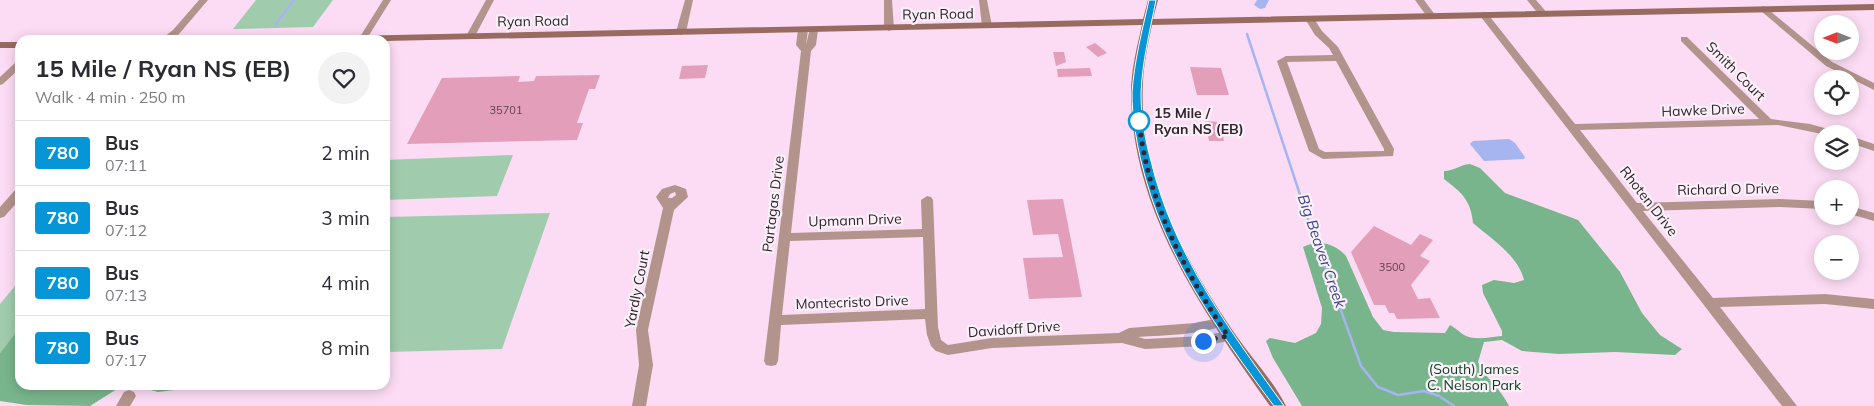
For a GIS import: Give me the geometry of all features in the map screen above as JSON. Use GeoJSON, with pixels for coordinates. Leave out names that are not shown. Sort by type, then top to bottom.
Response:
{"type":"FeatureCollection","features":[{"type":"Feature","properties":{"kind":"main road"},"geometry":{"type":"LineString","coordinates":[[1153,0],[1140,57],[1137,94],[1145,159],[1158,204],[1168,231],[1192,278],[1219,323],[1278,406]]}},
{"type":"Feature","properties":{"kind":"main road","name":"Ryan Road"},"geometry":{"type":"LineString","coordinates":[[390,38],[1874,7]]}},
{"type":"Feature","properties":{"kind":"main road"},"geometry":{"type":"LineString","coordinates":[[0,45],[15,45]]}},
{"type":"Feature","properties":{"kind":"street"},"geometry":{"type":"LineString","coordinates":[[172,35],[204,0]]}},
{"type":"Feature","properties":{"kind":"street"},"geometry":{"type":"LineString","coordinates":[[365,35],[387,0]]}},
{"type":"Feature","properties":{"kind":"street"},"geometry":{"type":"LineString","coordinates":[[471,36],[490,0]]}},
{"type":"Feature","properties":{"kind":"street"},"geometry":{"type":"LineString","coordinates":[[681,32],[689,0]]}},
{"type":"Feature","properties":{"kind":"street"},"geometry":{"type":"LineString","coordinates":[[888,0],[889,28]]}},
{"type":"Feature","properties":{"kind":"street"},"geometry":{"type":"LineString","coordinates":[[983,0],[987,26]]}},
{"type":"Feature","properties":{"kind":"street"},"geometry":{"type":"LineString","coordinates":[[1419,0],[1431,16]]}},
{"type":"Feature","properties":{"kind":"street"},"geometry":{"type":"LineString","coordinates":[[1531,0],[1543,14]]}},
{"type":"Feature","properties":{"kind":"street"},"geometry":{"type":"LineString","coordinates":[[1764,10],[1829,64],[1874,87]]}},
{"type":"Feature","properties":{"kind":"street","name":"Rhoten Drive"},"geometry":{"type":"LineString","coordinates":[[1484,15],[1790,406]]}},
{"type":"Feature","properties":{"kind":"street"},"geometry":{"type":"LineString","coordinates":[[1310,19],[1318,33],[1331,45],[1339,58],[1389,149],[1389,154],[1325,156],[1319,155],[1314,151],[1282,61],[1286,58],[1339,58]]}},
{"type":"Feature","properties":{"kind":"street","name":"Partagas Drive"},"geometry":{"type":"LineString","coordinates":[[771,362],[806,51],[801,45],[808,30]]}},
{"type":"Feature","properties":{"kind":"street","name":"Smith Court"},"geometry":{"type":"LineString","coordinates":[[1684,39],[1768,122]]}},
{"type":"Feature","properties":{"kind":"street"},"geometry":{"type":"LineString","coordinates":[[0,82],[15,68]]}},
{"type":"Feature","properties":{"kind":"street","name":"Hawke Drive"},"geometry":{"type":"LineString","coordinates":[[1572,128],[1768,122],[1814,129]]}},
{"type":"Feature","properties":{"kind":"street"},"geometry":{"type":"LineString","coordinates":[[1859,142],[1874,148]]}},
{"type":"Feature","properties":{"kind":"street"},"geometry":{"type":"LineString","coordinates":[[0,214],[15,198]]}},
{"type":"Feature","properties":{"kind":"street","name":"Davidoff Drive"},"geometry":{"type":"LineString","coordinates":[[927,200],[931,314],[935,343],[944,350],[992,343],[1122,338],[1144,344],[1203,341],[1228,336]]}},
{"type":"Feature","properties":{"kind":"street","name":"Yardly Court"},"geometry":{"type":"LineString","coordinates":[[638,406],[646,365],[642,330],[671,203]]}},
{"type":"Feature","properties":{"kind":"street","name":"Richard O Drive"},"geometry":{"type":"LineString","coordinates":[[1634,207],[1780,203],[1814,205]]}},
{"type":"Feature","properties":{"kind":"street"},"geometry":{"type":"LineString","coordinates":[[1859,213],[1874,218]]}},
{"type":"Feature","properties":{"kind":"street","name":"Upmann Drive"},"geometry":{"type":"LineString","coordinates":[[784,237],[928,233]]}},
{"type":"Feature","properties":{"kind":"street"},"geometry":{"type":"LineString","coordinates":[[1709,303],[1825,300],[1874,304]]}},
{"type":"Feature","properties":{"kind":"street","name":"Montecristo Drive"},"geometry":{"type":"LineString","coordinates":[[775,320],[931,314]]}},
{"type":"Feature","properties":{"kind":"street","name":"Davidoff Drive"},"geometry":{"type":"LineString","coordinates":[[1122,338],[1129,333],[1195,328],[1219,323]]}},
{"type":"Feature","properties":{"kind":"green space"},"geometry":{"type":"Polygon","coordinates":[[[256,0],[333,0],[313,27],[233,29],[256,0]]]}},
{"type":"Feature","properties":{"kind":"green space"},"geometry":{"type":"Polygon","coordinates":[[[513,155],[497,196],[390,200],[390,160],[513,155]]]}},
{"type":"Feature","properties":{"kind":"green space","name":"(South) James C. Nelson Park"},"geometry":{"type":"Polygon","coordinates":[[[1470,164],[1480,168],[1505,193],[1578,220],[1620,272],[1642,313],[1660,335],[1682,349],[1675,355],[1615,352],[1559,354],[1522,351],[1502,340],[1484,342],[1478,362],[1509,406],[1302,406],[1273,358],[1266,341],[1270,338],[1295,343],[1316,333],[1321,324],[1322,308],[1303,247],[1315,243],[1332,245],[1346,256],[1373,317],[1383,330],[1445,333],[1450,325],[1468,337],[1502,336],[1502,331],[1483,293],[1482,285],[1494,280],[1514,283],[1524,280],[1521,271],[1510,255],[1473,223],[1470,208],[1464,197],[1444,179],[1444,171],[1470,164]]]}},
{"type":"Feature","properties":{"kind":"green space"},"geometry":{"type":"Polygon","coordinates":[[[550,213],[502,349],[390,352],[390,217],[550,213]]]}},
{"type":"Feature","properties":{"kind":"green space"},"geometry":{"type":"Polygon","coordinates":[[[15,286],[15,334],[0,353],[0,304],[15,286]]]}},
{"type":"Feature","properties":{"kind":"green space"},"geometry":{"type":"Polygon","coordinates":[[[15,334],[15,390],[115,390],[90,406],[27,405],[0,401],[0,353],[15,334]]]}},
{"type":"Feature","properties":{"kind":"green space"},"geometry":{"type":"Polygon","coordinates":[[[151,390],[175,390],[158,392],[151,390]]]}},
{"type":"Feature","properties":{"kind":"water"},"geometry":{"type":"Polygon","coordinates":[[[1509,139],[1515,143],[1525,157],[1524,159],[1484,161],[1470,144],[1473,141],[1509,139]]]}},
{"type":"Feature","properties":{"kind":"building"},"geometry":{"type":"Polygon","coordinates":[[[1095,43],[1107,53],[1098,57],[1086,47],[1095,43]]]}},
{"type":"Feature","properties":{"kind":"building"},"geometry":{"type":"Polygon","coordinates":[[[1053,52],[1064,52],[1066,62],[1056,66],[1053,52]]]}},
{"type":"Feature","properties":{"kind":"building"},"geometry":{"type":"Polygon","coordinates":[[[708,65],[705,78],[679,79],[682,66],[708,65]]]}},
{"type":"Feature","properties":{"kind":"building"},"geometry":{"type":"Polygon","coordinates":[[[1190,67],[1221,68],[1229,95],[1197,95],[1190,67]]]}},
{"type":"Feature","properties":{"kind":"building"},"geometry":{"type":"Polygon","coordinates":[[[1090,68],[1092,76],[1058,77],[1057,69],[1090,68]]]}},
{"type":"Feature","properties":{"kind":"building"},"geometry":{"type":"Polygon","coordinates":[[[600,75],[595,89],[589,89],[577,123],[583,123],[577,140],[407,144],[442,78],[520,76],[518,82],[534,81],[536,76],[600,75]]]}},
{"type":"Feature","properties":{"kind":"building"},"geometry":{"type":"Polygon","coordinates":[[[1205,121],[1220,122],[1224,141],[1209,141],[1205,121]]]}},
{"type":"Feature","properties":{"kind":"building"},"geometry":{"type":"Polygon","coordinates":[[[1063,199],[1082,297],[1029,299],[1023,258],[1063,257],[1058,234],[1033,235],[1027,200],[1063,199]]]}},
{"type":"Feature","properties":{"kind":"building"},"geometry":{"type":"Polygon","coordinates":[[[1374,226],[1411,245],[1420,234],[1433,240],[1420,256],[1430,261],[1411,285],[1418,299],[1430,298],[1440,318],[1397,319],[1394,313],[1389,313],[1385,305],[1374,305],[1351,252],[1374,226]]]}},
{"type":"Feature","properties":{"kind":"waterway"},"geometry":{"type":"LineString","coordinates":[[275,25],[294,0]]}},
{"type":"Feature","properties":{"kind":"waterway","name":"Big Beaver Creek"},"geometry":{"type":"LineString","coordinates":[[1260,5],[1263,0]]}},
{"type":"Feature","properties":{"kind":"waterway","name":"Big Beaver Creek"},"geometry":{"type":"LineString","coordinates":[[1247,34],[1309,222],[1361,366],[1378,387],[1398,395],[1424,391],[1439,396],[1454,406]]}},
{"type":"Feature","properties":{"kind":"bus line","name":"780"},"geometry":{"type":"LineString","coordinates":[[1153,0],[1140,57],[1137,94],[1141,139],[1146,167],[1165,222],[1192,278],[1228,336],[1278,406]]}},
{"type":"Feature","properties":{"kind":"place","name":"15 Mile / Ryan NS (EB)"},"geometry":{"type":"Point","coordinates":[1139,121]}},
{"type":"Feature","properties":{"kind":"route"},"geometry":{"type":"LineString","coordinates":[[1139,121],[1139,119],[1146,167],[1165,222],[1192,278],[1228,336],[1203,341]]}}]}
